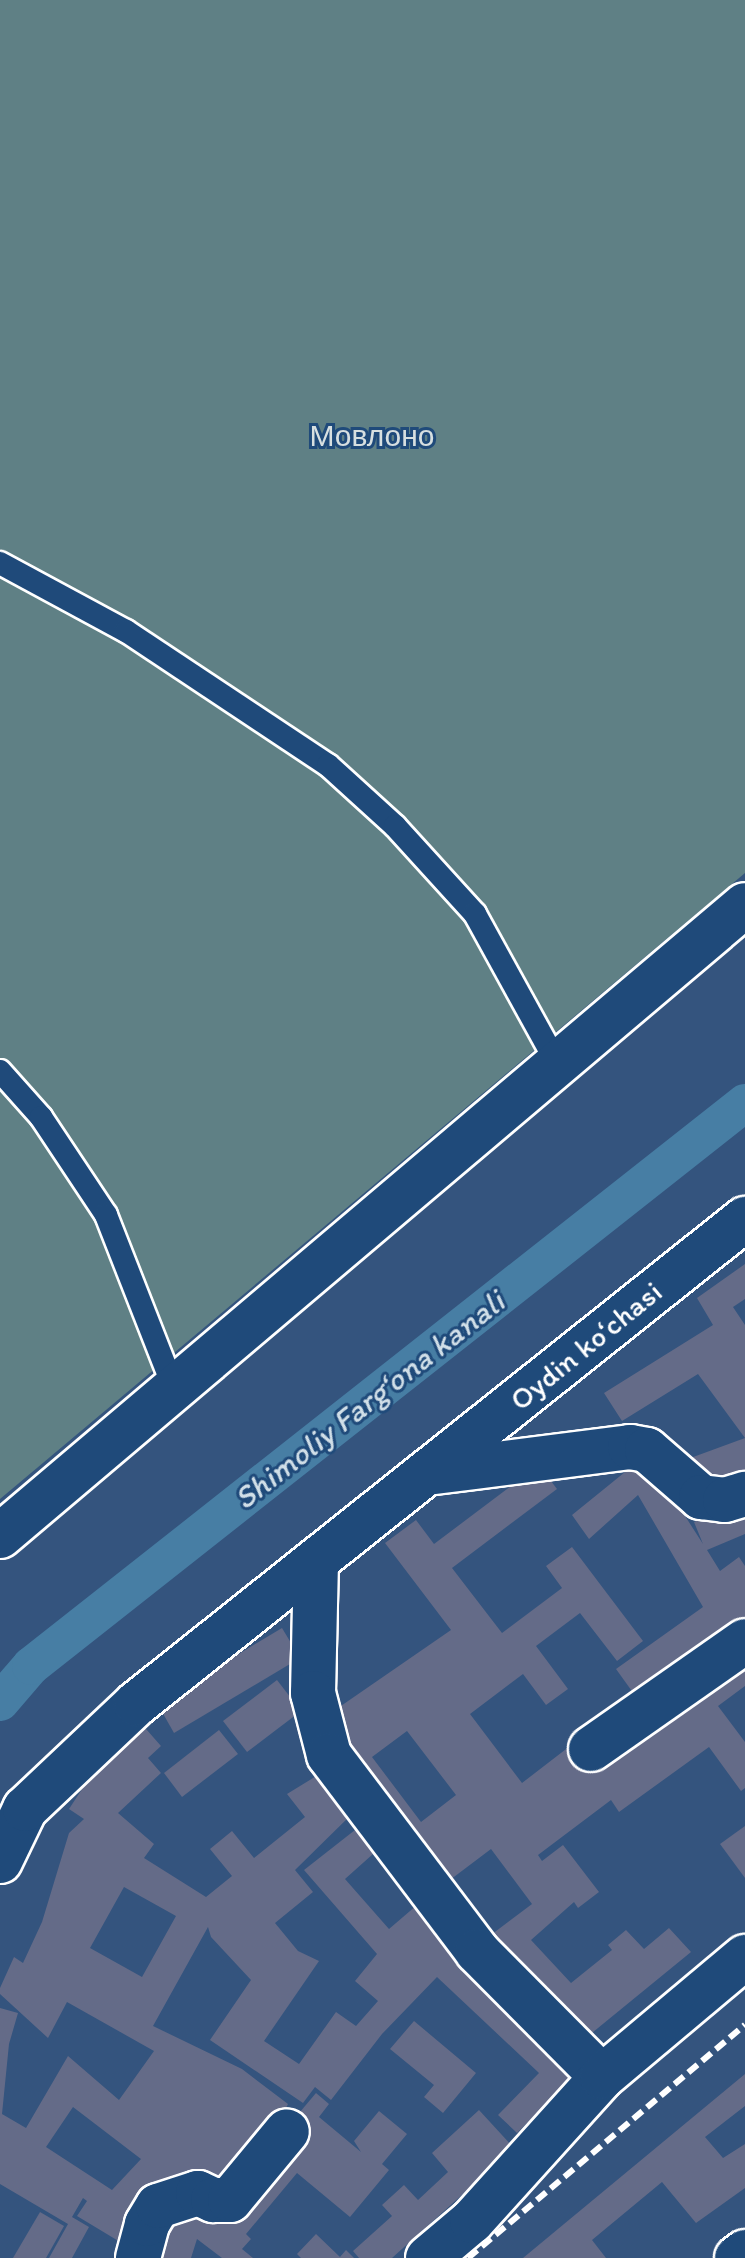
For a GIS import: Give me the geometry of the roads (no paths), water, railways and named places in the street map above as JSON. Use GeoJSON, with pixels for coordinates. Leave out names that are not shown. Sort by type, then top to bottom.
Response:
{"type":"FeatureCollection","features":[{"type":"Feature","properties":{"kind":"street"},"geometry":{"type":"LineString","coordinates":[[0,1536],[173,1386],[745,905]]}},
{"type":"Feature","properties":{"kind":"street","name":"Oydin koʻchasi"},"geometry":{"type":"LineString","coordinates":[[0,1861],[25,1809],[65,1767],[136,1704],[745,1219]]}},
{"type":"Feature","properties":{"kind":"street"},"geometry":{"type":"LineString","coordinates":[[427,1473],[630,1447],[647,1450],[701,1497],[725,1500],[745,1494]]}},
{"type":"Feature","properties":{"kind":"street"},"geometry":{"type":"LineString","coordinates":[[316,1561],[313,1693],[329,1755],[477,1951],[602,2077]]}},
{"type":"Feature","properties":{"kind":"street"},"geometry":{"type":"LineString","coordinates":[[591,1749],[745,1641]]}},
{"type":"Feature","properties":{"kind":"street"},"geometry":{"type":"LineString","coordinates":[[428,2258],[472,2221],[602,2077],[745,1957]]}},
{"type":"Feature","properties":{"kind":"street"},"geometry":{"type":"LineString","coordinates":[[138,2258],[147,2224],[158,2206],[198,2193],[213,2200],[230,2200],[287,2131]]}},
{"type":"Feature","properties":{"kind":"street"},"geometry":{"type":"LineString","coordinates":[[737,2258],[745,2252]]}},
{"type":"Feature","properties":{"kind":"lane"},"geometry":{"type":"LineString","coordinates":[[0,563],[126,631],[328,765],[395,826],[475,914],[557,1063]]}},
{"type":"Feature","properties":{"kind":"lane"},"geometry":{"type":"LineString","coordinates":[[0,1071],[41,1117],[106,1215],[173,1386]]}},
{"type":"Feature","properties":{"kind":"waterway","name":"Shimoliy Fargʻona kanali"},"geometry":{"type":"LineString","coordinates":[[0,1702],[31,1666],[745,1103]]}},
{"type":"Feature","properties":{"kind":"railway"},"geometry":{"type":"LineString","coordinates":[[468,2258],[745,2025]]}},
{"type":"Feature","properties":{"kind":"park label","name":"Мовлоно"},"geometry":{"type":"Point","coordinates":[372,436]}}]}
